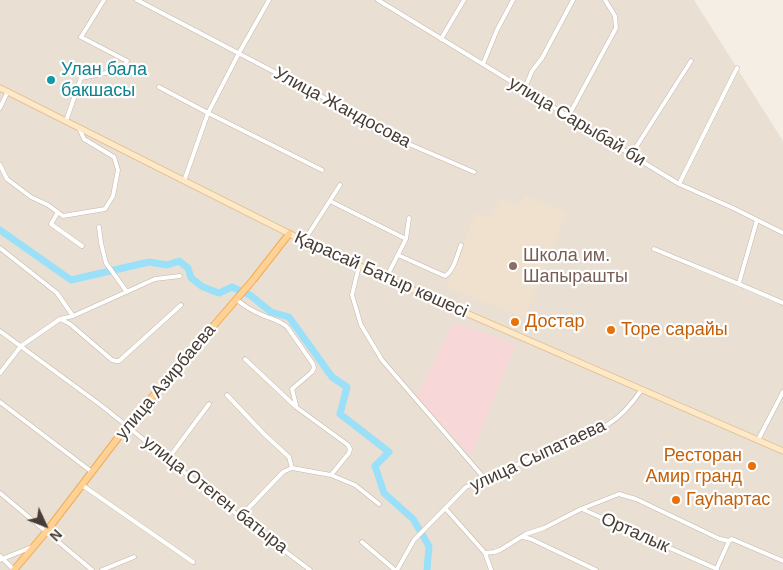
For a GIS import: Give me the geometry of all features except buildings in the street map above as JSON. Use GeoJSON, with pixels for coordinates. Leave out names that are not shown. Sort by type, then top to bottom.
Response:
{"type":"FeatureCollection","features":[{"type":"Feature","properties":{"kind":"main road","name":"Қарасай Батыр көшесі"},"geometry":{"type":"LineString","coordinates":[[0,88],[304,241],[783,451]]}},
{"type":"Feature","properties":{"kind":"main road","name":"улица Азирбаева"},"geometry":{"type":"LineString","coordinates":[[46,532],[127,426],[253,280],[289,234]]}},
{"type":"Feature","properties":{"kind":"main road"},"geometry":{"type":"LineString","coordinates":[[14,570],[46,532]]}},
{"type":"Feature","properties":{"kind":"street"},"geometry":{"type":"LineString","coordinates":[[66,121],[82,78],[121,70],[127,61],[81,37],[104,0]]}},
{"type":"Feature","properties":{"kind":"street","name":"Улица Жандосова"},"geometry":{"type":"LineString","coordinates":[[137,0],[366,120],[374,129],[474,172]]}},
{"type":"Feature","properties":{"kind":"street"},"geometry":{"type":"LineString","coordinates":[[184,181],[208,113],[269,0]]}},
{"type":"Feature","properties":{"kind":"street","name":"улица Сарыбай би"},"geometry":{"type":"LineString","coordinates":[[378,0],[679,184],[783,233]]}},
{"type":"Feature","properties":{"kind":"street"},"geometry":{"type":"LineString","coordinates":[[441,39],[464,0]]}},
{"type":"Feature","properties":{"kind":"street"},"geometry":{"type":"LineString","coordinates":[[483,64],[497,30],[513,0]]}},
{"type":"Feature","properties":{"kind":"street"},"geometry":{"type":"LineString","coordinates":[[524,90],[532,71],[542,58],[573,0]]}},
{"type":"Feature","properties":{"kind":"street"},"geometry":{"type":"LineString","coordinates":[[568,116],[616,28],[615,16],[605,0]]}},
{"type":"Feature","properties":{"kind":"street"},"geometry":{"type":"LineString","coordinates":[[631,154],[691,61]]}},
{"type":"Feature","properties":{"kind":"street"},"geometry":{"type":"LineString","coordinates":[[679,184],[737,68]]}},
{"type":"Feature","properties":{"kind":"street"},"geometry":{"type":"LineString","coordinates":[[159,87],[322,170]]}},
{"type":"Feature","properties":{"kind":"street"},"geometry":{"type":"LineString","coordinates":[[0,108],[8,92]]}},
{"type":"Feature","properties":{"kind":"street"},"geometry":{"type":"LineString","coordinates":[[0,165],[7,179],[31,197],[48,204],[63,216],[105,209],[113,196],[118,170],[114,158],[84,139],[78,127]]}},
{"type":"Feature","properties":{"kind":"street"},"geometry":{"type":"LineString","coordinates":[[304,241],[340,185]]}},
{"type":"Feature","properties":{"kind":"street"},"geometry":{"type":"LineString","coordinates":[[330,201],[406,239]]}},
{"type":"Feature","properties":{"kind":"street"},"geometry":{"type":"LineString","coordinates":[[58,212],[51,224],[82,246]]}},
{"type":"Feature","properties":{"kind":"street"},"geometry":{"type":"LineString","coordinates":[[386,278],[406,239],[408,218]]}},
{"type":"Feature","properties":{"kind":"street"},"geometry":{"type":"LineString","coordinates":[[740,283],[757,220]]}},
{"type":"Feature","properties":{"kind":"street"},"geometry":{"type":"LineString","coordinates":[[98,226],[106,262],[127,292]]}},
{"type":"Feature","properties":{"kind":"street"},"geometry":{"type":"LineString","coordinates":[[398,255],[445,276],[451,271],[461,246]]}},
{"type":"Feature","properties":{"kind":"street"},"geometry":{"type":"LineString","coordinates":[[0,248],[57,293],[73,316]]}},
{"type":"Feature","properties":{"kind":"street"},"geometry":{"type":"LineString","coordinates":[[654,249],[740,283],[783,303]]}},
{"type":"Feature","properties":{"kind":"street"},"geometry":{"type":"LineString","coordinates":[[359,266],[352,295],[361,325],[382,360],[485,479]]}},
{"type":"Feature","properties":{"kind":"street"},"geometry":{"type":"LineString","coordinates":[[0,373],[21,346],[60,319],[73,316],[155,279],[180,276]]}},
{"type":"Feature","properties":{"kind":"street"},"geometry":{"type":"LineString","coordinates":[[237,298],[253,311],[284,323],[313,364],[312,372],[292,389],[296,407]]}},
{"type":"Feature","properties":{"kind":"street"},"geometry":{"type":"LineString","coordinates":[[60,319],[70,324],[112,360],[120,361],[181,305]]}},
{"type":"Feature","properties":{"kind":"street","name":"улица Отеген батыра"},"geometry":{"type":"LineString","coordinates":[[0,331],[102,406],[240,517],[310,570]]}},
{"type":"Feature","properties":{"kind":"street"},"geometry":{"type":"LineString","coordinates":[[245,358],[296,407],[348,446],[350,449],[349,454],[331,475]]}},
{"type":"Feature","properties":{"kind":"street","name":"улица Сыпатаева"},"geometry":{"type":"LineString","coordinates":[[396,570],[418,535],[466,487],[607,425],[632,403],[642,389]]}},
{"type":"Feature","properties":{"kind":"street"},"geometry":{"type":"LineString","coordinates":[[758,440],[783,392]]}},
{"type":"Feature","properties":{"kind":"street"},"geometry":{"type":"LineString","coordinates":[[227,395],[289,457],[292,468]]}},
{"type":"Feature","properties":{"kind":"street"},"geometry":{"type":"LineString","coordinates":[[0,402],[92,472]]}},
{"type":"Feature","properties":{"kind":"street"},"geometry":{"type":"LineString","coordinates":[[168,459],[209,404]]}},
{"type":"Feature","properties":{"kind":"street"},"geometry":{"type":"LineString","coordinates":[[240,517],[283,472],[292,468],[331,475],[355,485],[379,504]]}},
{"type":"Feature","properties":{"kind":"street"},"geometry":{"type":"LineString","coordinates":[[82,485],[193,562]]}},
{"type":"Feature","properties":{"kind":"street"},"geometry":{"type":"LineString","coordinates":[[0,493],[92,570]]}},
{"type":"Feature","properties":{"kind":"street"},"geometry":{"type":"LineString","coordinates":[[485,553],[500,550],[532,532],[616,495],[636,499],[720,539],[735,540],[783,561]]}},
{"type":"Feature","properties":{"kind":"street"},"geometry":{"type":"LineString","coordinates":[[445,508],[485,553],[492,570]]}},
{"type":"Feature","properties":{"kind":"street","name":"Орталык"},"geometry":{"type":"LineString","coordinates":[[581,509],[716,569]]}},
{"type":"Feature","properties":{"kind":"street"},"geometry":{"type":"LineString","coordinates":[[522,537],[531,539],[596,570]]}},
{"type":"Feature","properties":{"kind":"street"},"geometry":{"type":"LineString","coordinates":[[716,569],[729,541]]}},
{"type":"Feature","properties":{"kind":"street"},"geometry":{"type":"LineString","coordinates":[[362,542],[396,570]]}},
{"type":"Feature","properties":{"kind":"street"},"geometry":{"type":"LineString","coordinates":[[14,570],[1,558],[34,546]]}},
{"type":"Feature","properties":{"kind":"street"},"geometry":{"type":"LineString","coordinates":[[102,570],[134,557]]}},
{"type":"Feature","properties":{"kind":"shaded area"},"geometry":{"type":"Polygon","coordinates":[[[0,0],[694,0],[783,141],[783,570],[0,570],[0,0]]]}},
{"type":"Feature","properties":{"kind":"shaded area"},"geometry":{"type":"Polygon","coordinates":[[[525,196],[567,212],[525,318],[446,287],[476,212],[490,218],[500,199],[519,206],[525,196]]]}},
{"type":"Feature","properties":{"kind":"shaded area"},"geometry":{"type":"Polygon","coordinates":[[[454,323],[516,344],[471,456],[416,396],[454,323]]]}},
{"type":"Feature","properties":{"kind":"waterway"},"geometry":{"type":"LineString","coordinates":[[0,230],[71,280],[149,262],[167,265],[179,261],[188,268],[191,278],[203,287],[219,293],[232,287],[250,295],[271,312],[289,317],[332,377],[347,387],[340,414],[389,452],[375,466],[384,493],[413,519],[429,546],[427,570]]}},
{"type":"Feature","properties":{"kind":"place","name":"Улан бала бакшасы"},"geometry":{"type":"Point","coordinates":[51,80]}},
{"type":"Feature","properties":{"kind":"place","name":"Школа им. Шапырашты"},"geometry":{"type":"Point","coordinates":[513,266]}},
{"type":"Feature","properties":{"kind":"place","name":"Достар"},"geometry":{"type":"Point","coordinates":[515,322]}},
{"type":"Feature","properties":{"kind":"place","name":"Торе сарайы"},"geometry":{"type":"Point","coordinates":[611,330]}},
{"type":"Feature","properties":{"kind":"place","name":"Ресторан Амир гранд"},"geometry":{"type":"Point","coordinates":[752,466]}},
{"type":"Feature","properties":{"kind":"place","name":"Гауhартас"},"geometry":{"type":"Point","coordinates":[676,500]}}]}
